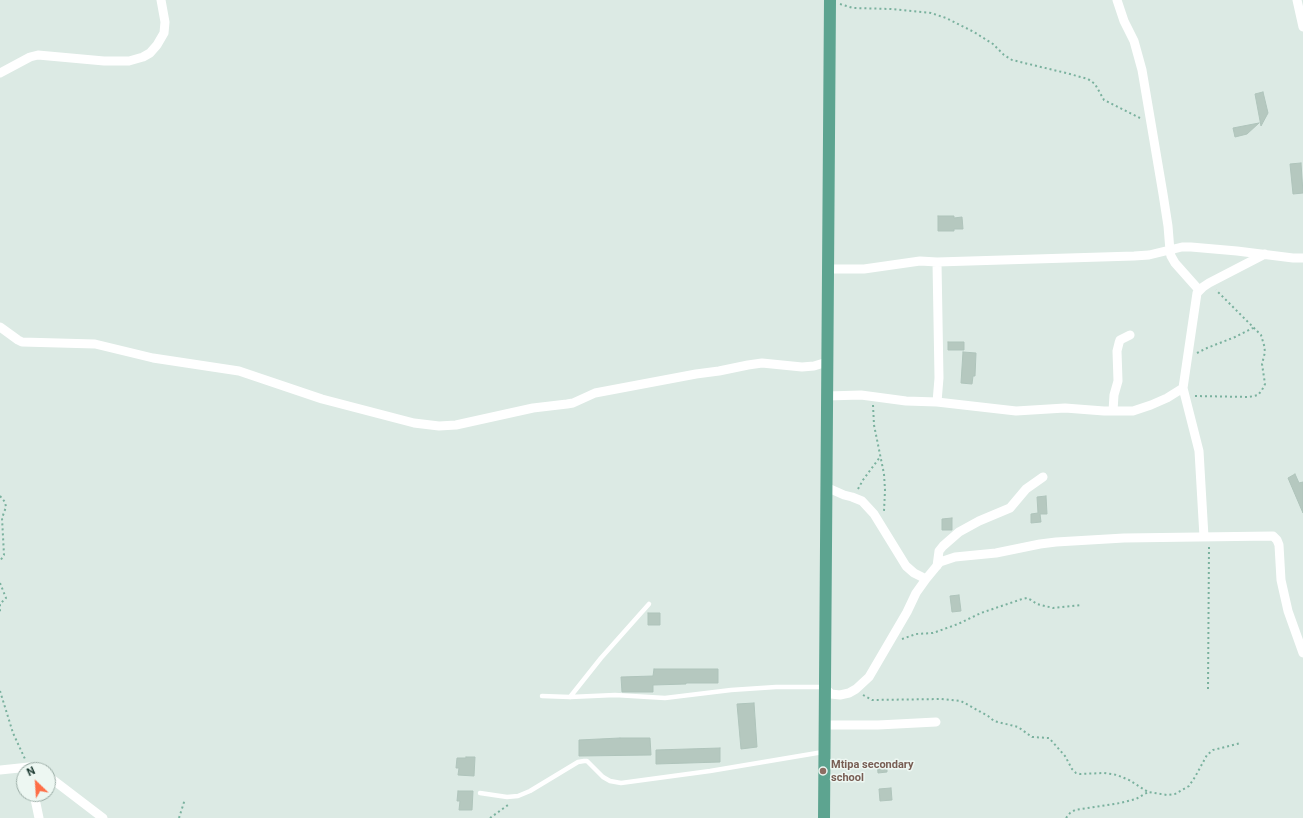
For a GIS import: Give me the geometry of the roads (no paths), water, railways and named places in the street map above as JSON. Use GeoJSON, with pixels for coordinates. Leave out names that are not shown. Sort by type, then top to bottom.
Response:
{"type":"FeatureCollection","features":[{"type":"Feature","properties":{"kind":"main road"},"geometry":{"type":"LineString","coordinates":[[824,818],[830,0]]}},
{"type":"Feature","properties":{"kind":"street"},"geometry":{"type":"LineString","coordinates":[[0,73],[30,57],[38,55],[104,61],[129,61],[143,57],[150,53],[164,33],[165,22],[161,0]]}},
{"type":"Feature","properties":{"kind":"street"},"geometry":{"type":"LineString","coordinates":[[1117,0],[1124,21],[1134,41],[1142,70],[1168,226],[1171,256],[1199,290]]}},
{"type":"Feature","properties":{"kind":"street"},"geometry":{"type":"LineString","coordinates":[[1297,0],[1303,27]]}},
{"type":"Feature","properties":{"kind":"street"},"geometry":{"type":"LineString","coordinates":[[828,269],[864,269],[920,261],[937,262],[1134,256],[1149,255],[1182,247],[1303,258]]}},
{"type":"Feature","properties":{"kind":"street"},"geometry":{"type":"LineString","coordinates":[[1206,537],[1199,451],[1184,391],[1196,297],[1199,290],[1209,283],[1265,254]]}},
{"type":"Feature","properties":{"kind":"street"},"geometry":{"type":"LineString","coordinates":[[937,262],[939,378],[937,402]]}},
{"type":"Feature","properties":{"kind":"street"},"geometry":{"type":"LineString","coordinates":[[0,327],[22,342],[94,344],[153,358],[239,371],[330,401],[414,423],[439,426],[456,425],[533,408],[568,404],[595,393],[748,365],[762,363],[802,367],[814,366],[827,362]]}},
{"type":"Feature","properties":{"kind":"street"},"geometry":{"type":"LineString","coordinates":[[1113,411],[1114,395],[1118,380],[1117,351],[1120,340],[1130,335]]}},
{"type":"Feature","properties":{"kind":"street"},"geometry":{"type":"LineString","coordinates":[[827,396],[861,395],[906,401],[937,402],[1016,411],[1065,408],[1133,411],[1152,405],[1184,391]]}},
{"type":"Feature","properties":{"kind":"street"},"geometry":{"type":"LineString","coordinates":[[937,566],[939,551],[959,532],[979,521],[1010,508],[1026,489],[1043,477]]}},
{"type":"Feature","properties":{"kind":"street"},"geometry":{"type":"LineString","coordinates":[[826,487],[862,501],[874,514],[906,566],[914,573],[926,579]]}},
{"type":"Feature","properties":{"kind":"street"},"geometry":{"type":"LineString","coordinates":[[825,688],[831,694],[840,695],[849,693],[856,689],[868,677],[907,612],[916,593],[940,562],[955,557],[996,553],[1056,542],[1080,542],[1124,538],[1264,536],[1275,538],[1278,545],[1281,580],[1293,626],[1303,653]]}},
{"type":"Feature","properties":{"kind":"street"},"geometry":{"type":"LineString","coordinates":[[825,725],[849,726],[936,722]]}},
{"type":"Feature","properties":{"kind":"street"},"geometry":{"type":"LineString","coordinates":[[0,770],[16,770]]}},
{"type":"Feature","properties":{"kind":"street"},"geometry":{"type":"LineString","coordinates":[[56,782],[103,818]]}},
{"type":"Feature","properties":{"kind":"street"},"geometry":{"type":"LineString","coordinates":[[36,802],[39,818]]}},
{"type":"Feature","properties":{"kind":"lane"},"geometry":{"type":"LineString","coordinates":[[570,697],[601,658],[649,604]]}},
{"type":"Feature","properties":{"kind":"lane"},"geometry":{"type":"LineString","coordinates":[[542,696],[570,697],[615,695],[665,698],[731,690],[776,687],[825,688]]}},
{"type":"Feature","properties":{"kind":"lane"},"geometry":{"type":"LineString","coordinates":[[480,793],[507,797],[520,795],[530,791],[578,762],[584,761],[587,761],[606,779],[621,783],[710,771],[825,752]]}},
{"type":"Feature","properties":{"kind":"place","name":"Mtipa secondary school"},"geometry":{"type":"Point","coordinates":[823,771]}}]}
